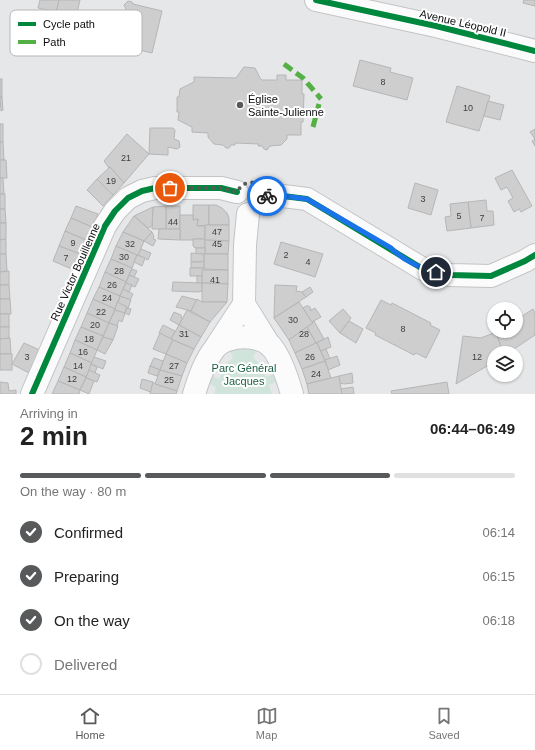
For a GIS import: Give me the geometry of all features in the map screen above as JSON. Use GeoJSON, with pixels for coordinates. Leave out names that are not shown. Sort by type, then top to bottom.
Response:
{"type":"FeatureCollection","features":[{"type":"Feature","properties":{"kind":"street","name":"Avenue Léopold II"},"geometry":{"type":"LineString","coordinates":[[316,0],[347,4],[535,51]]}},
{"type":"Feature","properties":{"kind":"street"},"geometry":{"type":"LineString","coordinates":[[255,182],[263,188],[267,196],[265,206],[258,213],[248,214],[239,209],[235,200],[237,192],[245,183],[255,182]]}},
{"type":"Feature","properties":{"kind":"street","name":"Rue Victor Bouillenne"},"geometry":{"type":"LineString","coordinates":[[32,394],[105,226],[115,211],[128,198],[155,188],[221,188],[237,192]]}},
{"type":"Feature","properties":{"kind":"street"},"geometry":{"type":"LineString","coordinates":[[267,196],[275,195],[307,199],[423,269],[450,275],[491,276],[526,261],[535,255]]}},
{"type":"Feature","properties":{"kind":"street"},"geometry":{"type":"LineString","coordinates":[[194,394],[203,370],[217,345],[244,304],[245,245],[248,214]]}},
{"type":"Feature","properties":{"kind":"street"},"geometry":{"type":"LineString","coordinates":[[244,304],[283,368],[292,394]]}},
{"type":"Feature","properties":{"kind":"street"},"geometry":{"type":"LineString","coordinates":[[217,345],[230,339],[244,337],[257,339],[270,346]]}},
{"type":"Feature","properties":{"kind":"green space","name":"Parc Général Jacques"},"geometry":{"type":"Polygon","coordinates":[[[228,347],[259,347],[253,357],[260,364],[266,377],[278,373],[281,380],[269,385],[272,394],[214,394],[216,387],[205,382],[208,374],[219,379],[227,363],[233,358],[228,347]]]}},
{"type":"Feature","properties":{"kind":"building"},"geometry":{"type":"Polygon","coordinates":[[[40,0],[59,0],[56,10],[38,8],[40,0]]]}},
{"type":"Feature","properties":{"kind":"building"},"geometry":{"type":"Polygon","coordinates":[[[59,0],[80,0],[78,10],[57,10],[59,0]]]}},
{"type":"Feature","properties":{"kind":"building"},"geometry":{"type":"Polygon","coordinates":[[[524,0],[535,0],[535,6],[523,3],[524,0]]]}},
{"type":"Feature","properties":{"kind":"building"},"geometry":{"type":"Polygon","coordinates":[[[128,1],[132,2],[133,4],[162,11],[152,53],[142,51],[142,10],[126,10],[124,5],[128,1]]]}},
{"type":"Feature","properties":{"kind":"building"},"geometry":{"type":"Polygon","coordinates":[[[360,60],[391,68],[390,72],[413,78],[407,100],[353,86],[360,60]]]}},
{"type":"Feature","properties":{"kind":"building","name":"Église Sainte-Julienne"},"geometry":{"type":"Polygon","coordinates":[[[244,67],[255,68],[262,80],[277,80],[277,75],[286,75],[286,80],[302,80],[302,94],[304,94],[301,135],[287,135],[287,139],[281,145],[270,146],[267,150],[262,146],[258,146],[259,144],[235,143],[235,145],[231,145],[229,148],[226,148],[223,145],[214,144],[208,137],[208,133],[192,132],[192,127],[178,120],[179,112],[177,112],[177,97],[179,97],[180,89],[194,82],[194,77],[236,78],[244,67]]]}},
{"type":"Feature","properties":{"kind":"building"},"geometry":{"type":"Polygon","coordinates":[[[0,79],[2,79],[2,97],[0,97],[0,79]]]}},
{"type":"Feature","properties":{"kind":"building"},"geometry":{"type":"Polygon","coordinates":[[[457,86],[490,96],[479,131],[446,122],[457,86]]]}},
{"type":"Feature","properties":{"kind":"building"},"geometry":{"type":"Polygon","coordinates":[[[0,97],[2,97],[3,110],[1,111],[0,97]]]}},
{"type":"Feature","properties":{"kind":"building"},"geometry":{"type":"Polygon","coordinates":[[[488,101],[504,105],[500,120],[484,116],[488,101]]]}},
{"type":"Feature","properties":{"kind":"building"},"geometry":{"type":"Polygon","coordinates":[[[0,124],[3,124],[3,142],[0,142],[0,124]]]}},
{"type":"Feature","properties":{"kind":"building"},"geometry":{"type":"Polygon","coordinates":[[[150,128],[173,128],[175,130],[174,139],[179,141],[180,147],[177,149],[168,147],[168,155],[149,154],[150,128]]]}},
{"type":"Feature","properties":{"kind":"building"},"geometry":{"type":"Polygon","coordinates":[[[535,129],[535,139],[530,132],[535,129]]]}},
{"type":"Feature","properties":{"kind":"building"},"geometry":{"type":"Polygon","coordinates":[[[127,134],[149,154],[124,183],[104,161],[127,134]]]}},
{"type":"Feature","properties":{"kind":"building"},"geometry":{"type":"Polygon","coordinates":[[[535,139],[535,146],[532,141],[535,139]]]}},
{"type":"Feature","properties":{"kind":"building"},"geometry":{"type":"Polygon","coordinates":[[[0,142],[3,142],[4,160],[0,160],[0,142]]]}},
{"type":"Feature","properties":{"kind":"building"},"geometry":{"type":"Polygon","coordinates":[[[0,160],[6,160],[7,178],[0,178],[0,160]]]}},
{"type":"Feature","properties":{"kind":"building"},"geometry":{"type":"Polygon","coordinates":[[[110,167],[124,183],[113,195],[97,179],[110,167]]]}},
{"type":"Feature","properties":{"kind":"building"},"geometry":{"type":"Polygon","coordinates":[[[512,170],[532,206],[521,212],[519,209],[514,212],[508,201],[513,198],[507,187],[501,190],[495,178],[512,170]]]}},
{"type":"Feature","properties":{"kind":"building"},"geometry":{"type":"Polygon","coordinates":[[[0,178],[3,178],[4,194],[0,194],[0,178]]]}},
{"type":"Feature","properties":{"kind":"building"},"geometry":{"type":"Polygon","coordinates":[[[97,179],[113,195],[103,206],[87,190],[97,179]]]}},
{"type":"Feature","properties":{"kind":"building"},"geometry":{"type":"Polygon","coordinates":[[[415,183],[438,190],[431,215],[408,208],[415,183]]]}},
{"type":"Feature","properties":{"kind":"building"},"geometry":{"type":"Polygon","coordinates":[[[0,194],[5,194],[5,209],[0,209],[0,194]]]}},
{"type":"Feature","properties":{"kind":"building"},"geometry":{"type":"Polygon","coordinates":[[[486,200],[487,211],[493,211],[494,225],[471,228],[468,202],[486,200]]]}},
{"type":"Feature","properties":{"kind":"building"},"geometry":{"type":"Polygon","coordinates":[[[468,202],[471,228],[447,231],[445,217],[451,216],[450,204],[468,202]]]}},
{"type":"Feature","properties":{"kind":"building"},"geometry":{"type":"Polygon","coordinates":[[[193,205],[209,205],[209,225],[197,226],[198,219],[193,220],[193,205]]]}},
{"type":"Feature","properties":{"kind":"building"},"geometry":{"type":"Polygon","coordinates":[[[209,205],[216,205],[227,213],[229,225],[209,225],[209,205]]]}},
{"type":"Feature","properties":{"kind":"building"},"geometry":{"type":"Polygon","coordinates":[[[76,206],[98,214],[92,227],[71,218],[76,206]]]}},
{"type":"Feature","properties":{"kind":"building"},"geometry":{"type":"Polygon","coordinates":[[[166,206],[180,206],[180,229],[166,229],[166,206]]]}},
{"type":"Feature","properties":{"kind":"building"},"geometry":{"type":"Polygon","coordinates":[[[166,206],[166,229],[152,229],[153,207],[166,206]]]}},
{"type":"Feature","properties":{"kind":"building"},"geometry":{"type":"Polygon","coordinates":[[[153,207],[152,226],[148,228],[134,216],[153,207]]]}},
{"type":"Feature","properties":{"kind":"building"},"geometry":{"type":"Polygon","coordinates":[[[0,209],[5,209],[6,223],[0,223],[0,209]]]}},
{"type":"Feature","properties":{"kind":"building"},"geometry":{"type":"Polygon","coordinates":[[[180,215],[193,215],[193,220],[198,219],[197,226],[205,226],[205,239],[180,240],[180,215]]]}},
{"type":"Feature","properties":{"kind":"building"},"geometry":{"type":"Polygon","coordinates":[[[134,216],[152,232],[144,241],[123,232],[134,216]]]}},
{"type":"Feature","properties":{"kind":"building"},"geometry":{"type":"Polygon","coordinates":[[[71,218],[92,227],[86,240],[65,231],[71,218]]]}},
{"type":"Feature","properties":{"kind":"building"},"geometry":{"type":"Polygon","coordinates":[[[0,223],[6,223],[6,239],[0,240],[0,223]]]}},
{"type":"Feature","properties":{"kind":"building"},"geometry":{"type":"Polygon","coordinates":[[[205,225],[229,225],[229,241],[205,240],[205,225]]]}},
{"type":"Feature","properties":{"kind":"building"},"geometry":{"type":"Polygon","coordinates":[[[159,229],[180,229],[180,240],[158,239],[159,229]]]}},
{"type":"Feature","properties":{"kind":"building"},"geometry":{"type":"Polygon","coordinates":[[[65,231],[86,240],[80,254],[59,246],[65,231]]]}},
{"type":"Feature","properties":{"kind":"building"},"geometry":{"type":"Polygon","coordinates":[[[123,232],[144,241],[138,256],[116,246],[123,232]]]}},
{"type":"Feature","properties":{"kind":"building"},"geometry":{"type":"Polygon","coordinates":[[[152,232],[154,237],[153,239],[156,240],[153,246],[144,241],[152,232]]]}},
{"type":"Feature","properties":{"kind":"building"},"geometry":{"type":"Polygon","coordinates":[[[6,239],[6,254],[0,254],[0,240],[6,239]]]}},
{"type":"Feature","properties":{"kind":"building"},"geometry":{"type":"Polygon","coordinates":[[[193,239],[205,239],[205,248],[195,248],[193,246],[193,239]]]}},
{"type":"Feature","properties":{"kind":"building"},"geometry":{"type":"Polygon","coordinates":[[[205,240],[229,241],[228,254],[205,254],[205,240]]]}},
{"type":"Feature","properties":{"kind":"building"},"geometry":{"type":"Polygon","coordinates":[[[281,242],[323,254],[315,277],[274,264],[281,242]]]}},
{"type":"Feature","properties":{"kind":"building"},"geometry":{"type":"Polygon","coordinates":[[[59,246],[80,254],[74,270],[53,261],[59,246]]]}},
{"type":"Feature","properties":{"kind":"building"},"geometry":{"type":"Polygon","coordinates":[[[116,246],[137,255],[132,268],[111,259],[116,246]]]}},
{"type":"Feature","properties":{"kind":"building"},"geometry":{"type":"Polygon","coordinates":[[[196,248],[205,248],[205,254],[196,254],[196,248]]]}},
{"type":"Feature","properties":{"kind":"building"},"geometry":{"type":"Polygon","coordinates":[[[141,249],[151,253],[148,260],[138,255],[141,249]]]}},
{"type":"Feature","properties":{"kind":"building"},"geometry":{"type":"Polygon","coordinates":[[[191,253],[204,254],[204,260],[202,262],[191,262],[191,253]]]}},
{"type":"Feature","properties":{"kind":"building"},"geometry":{"type":"Polygon","coordinates":[[[0,254],[6,254],[7,271],[0,272],[0,254]]]}},
{"type":"Feature","properties":{"kind":"building"},"geometry":{"type":"Polygon","coordinates":[[[204,254],[228,254],[228,270],[204,269],[204,254]]]}},
{"type":"Feature","properties":{"kind":"building"},"geometry":{"type":"Polygon","coordinates":[[[137,255],[145,258],[142,266],[134,262],[137,255]]]}},
{"type":"Feature","properties":{"kind":"building"},"geometry":{"type":"Polygon","coordinates":[[[111,259],[132,268],[126,282],[105,272],[111,259]]]}},
{"type":"Feature","properties":{"kind":"building"},"geometry":{"type":"Polygon","coordinates":[[[204,260],[204,268],[191,268],[191,262],[202,262],[204,260]]]}},
{"type":"Feature","properties":{"kind":"building"},"geometry":{"type":"Polygon","coordinates":[[[190,268],[204,268],[202,276],[190,276],[190,268]]]}},
{"type":"Feature","properties":{"kind":"building"},"geometry":{"type":"Polygon","coordinates":[[[132,269],[137,271],[134,277],[129,275],[132,269]]]}},
{"type":"Feature","properties":{"kind":"building"},"geometry":{"type":"Polygon","coordinates":[[[202,270],[228,270],[228,284],[202,283],[202,270]]]}},
{"type":"Feature","properties":{"kind":"building"},"geometry":{"type":"Polygon","coordinates":[[[9,271],[9,285],[0,285],[0,272],[9,271]]]}},
{"type":"Feature","properties":{"kind":"building"},"geometry":{"type":"Polygon","coordinates":[[[105,272],[126,282],[120,296],[99,287],[105,272]]]}},
{"type":"Feature","properties":{"kind":"building"},"geometry":{"type":"Polygon","coordinates":[[[129,275],[139,279],[135,287],[126,283],[129,275]]]}},
{"type":"Feature","properties":{"kind":"building"},"geometry":{"type":"Polygon","coordinates":[[[197,276],[202,276],[202,283],[197,283],[197,276]]]}},
{"type":"Feature","properties":{"kind":"building"},"geometry":{"type":"Polygon","coordinates":[[[173,282],[202,283],[202,291],[172,291],[173,282]]]}},
{"type":"Feature","properties":{"kind":"building"},"geometry":{"type":"Polygon","coordinates":[[[126,283],[132,285],[129,292],[123,289],[126,283]]]}},
{"type":"Feature","properties":{"kind":"building"},"geometry":{"type":"Polygon","coordinates":[[[202,283],[228,284],[227,302],[202,302],[202,283]]]}},
{"type":"Feature","properties":{"kind":"building"},"geometry":{"type":"Polygon","coordinates":[[[0,285],[9,285],[10,299],[0,299],[0,285]]]}},
{"type":"Feature","properties":{"kind":"building"},"geometry":{"type":"Polygon","coordinates":[[[275,285],[297,286],[296,291],[302,292],[306,297],[274,318],[275,285]]]}},
{"type":"Feature","properties":{"kind":"building"},"geometry":{"type":"Polygon","coordinates":[[[99,287],[120,296],[115,309],[93,299],[99,287]]]}},
{"type":"Feature","properties":{"kind":"building"},"geometry":{"type":"Polygon","coordinates":[[[310,287],[313,292],[306,297],[302,292],[310,287]]]}},
{"type":"Feature","properties":{"kind":"building"},"geometry":{"type":"Polygon","coordinates":[[[123,289],[133,294],[130,300],[120,296],[123,289]]]}},
{"type":"Feature","properties":{"kind":"building"},"geometry":{"type":"Polygon","coordinates":[[[120,296],[131,300],[128,308],[118,303],[120,296]]]}},
{"type":"Feature","properties":{"kind":"building"},"geometry":{"type":"Polygon","coordinates":[[[182,296],[197,300],[191,311],[176,307],[182,296]]]}},
{"type":"Feature","properties":{"kind":"building"},"geometry":{"type":"Polygon","coordinates":[[[0,299],[10,299],[11,314],[0,314],[0,299]]]}},
{"type":"Feature","properties":{"kind":"building"},"geometry":{"type":"Polygon","coordinates":[[[93,299],[115,309],[109,323],[87,313],[93,299]]]}},
{"type":"Feature","properties":{"kind":"building"},"geometry":{"type":"Polygon","coordinates":[[[197,299],[202,302],[227,302],[210,322],[191,311],[197,299]]]}},
{"type":"Feature","properties":{"kind":"building"},"geometry":{"type":"Polygon","coordinates":[[[381,300],[391,305],[392,303],[431,323],[430,325],[440,330],[426,358],[416,353],[414,355],[375,335],[376,333],[366,328],[381,300]]]}},
{"type":"Feature","properties":{"kind":"building"},"geometry":{"type":"Polygon","coordinates":[[[117,302],[127,307],[124,314],[115,310],[117,302]]]}},
{"type":"Feature","properties":{"kind":"building"},"geometry":{"type":"Polygon","coordinates":[[[299,302],[313,323],[289,340],[274,318],[299,302]]]}},
{"type":"Feature","properties":{"kind":"building"},"geometry":{"type":"Polygon","coordinates":[[[309,306],[311,309],[310,311],[315,308],[321,317],[312,322],[303,308],[309,306]]]}},
{"type":"Feature","properties":{"kind":"building"},"geometry":{"type":"Polygon","coordinates":[[[127,308],[131,309],[129,315],[125,313],[127,308]]]}},
{"type":"Feature","properties":{"kind":"building"},"geometry":{"type":"Polygon","coordinates":[[[343,309],[351,318],[340,333],[329,321],[343,309]]]}},
{"type":"Feature","properties":{"kind":"building"},"geometry":{"type":"Polygon","coordinates":[[[533,309],[535,313],[535,335],[518,346],[501,346],[498,338],[523,338],[523,315],[533,309]]]}},
{"type":"Feature","properties":{"kind":"building"},"geometry":{"type":"Polygon","coordinates":[[[115,310],[125,313],[122,322],[119,320],[117,326],[109,323],[115,310]]]}},
{"type":"Feature","properties":{"kind":"building"},"geometry":{"type":"Polygon","coordinates":[[[187,310],[210,322],[201,337],[179,325],[187,310]]]}},
{"type":"Feature","properties":{"kind":"building"},"geometry":{"type":"Polygon","coordinates":[[[174,312],[181,315],[182,319],[179,325],[170,320],[174,312]]]}},
{"type":"Feature","properties":{"kind":"building"},"geometry":{"type":"Polygon","coordinates":[[[87,313],[109,323],[103,336],[81,327],[87,313]]]}},
{"type":"Feature","properties":{"kind":"building"},"geometry":{"type":"Polygon","coordinates":[[[0,314],[9,314],[9,327],[0,327],[0,314]]]}},
{"type":"Feature","properties":{"kind":"building"},"geometry":{"type":"Polygon","coordinates":[[[314,321],[324,339],[316,343],[307,327],[314,321]]]}},
{"type":"Feature","properties":{"kind":"building"},"geometry":{"type":"Polygon","coordinates":[[[349,321],[363,329],[356,343],[340,333],[349,321]]]}},
{"type":"Feature","properties":{"kind":"building"},"geometry":{"type":"Polygon","coordinates":[[[109,323],[118,326],[113,340],[103,337],[109,323]]]}},
{"type":"Feature","properties":{"kind":"building"},"geometry":{"type":"Polygon","coordinates":[[[163,325],[175,331],[171,339],[159,333],[163,325]]]}},
{"type":"Feature","properties":{"kind":"building"},"geometry":{"type":"Polygon","coordinates":[[[179,325],[201,337],[194,349],[171,339],[179,325]]]}},
{"type":"Feature","properties":{"kind":"building"},"geometry":{"type":"Polygon","coordinates":[[[0,327],[9,327],[9,339],[0,339],[0,327]]]}},
{"type":"Feature","properties":{"kind":"building"},"geometry":{"type":"Polygon","coordinates":[[[81,327],[103,336],[97,350],[75,340],[81,327]]]}},
{"type":"Feature","properties":{"kind":"building"},"geometry":{"type":"Polygon","coordinates":[[[307,327],[316,343],[295,353],[289,340],[307,327]]]}},
{"type":"Feature","properties":{"kind":"building"},"geometry":{"type":"Polygon","coordinates":[[[160,333],[173,340],[166,354],[153,349],[160,333]]]}},
{"type":"Feature","properties":{"kind":"building"},"geometry":{"type":"Polygon","coordinates":[[[463,336],[481,338],[487,336],[487,338],[498,338],[501,346],[487,346],[487,366],[456,384],[463,336]]]}},
{"type":"Feature","properties":{"kind":"building"},"geometry":{"type":"Polygon","coordinates":[[[103,337],[113,340],[105,354],[97,350],[103,337]]]}},
{"type":"Feature","properties":{"kind":"building"},"geometry":{"type":"Polygon","coordinates":[[[328,337],[331,347],[321,351],[317,343],[328,337]]]}},
{"type":"Feature","properties":{"kind":"building"},"geometry":{"type":"Polygon","coordinates":[[[10,338],[11,354],[0,354],[0,339],[10,338]]]}},
{"type":"Feature","properties":{"kind":"building"},"geometry":{"type":"Polygon","coordinates":[[[75,340],[97,350],[92,363],[70,353],[75,340]]]}},
{"type":"Feature","properties":{"kind":"building"},"geometry":{"type":"Polygon","coordinates":[[[173,340],[194,349],[187,363],[166,354],[173,340]]]}},
{"type":"Feature","properties":{"kind":"building"},"geometry":{"type":"Polygon","coordinates":[[[24,343],[42,351],[29,373],[12,364],[24,343]]]}},
{"type":"Feature","properties":{"kind":"building"},"geometry":{"type":"Polygon","coordinates":[[[316,343],[325,361],[302,369],[295,353],[316,343]]]}},
{"type":"Feature","properties":{"kind":"building"},"geometry":{"type":"Polygon","coordinates":[[[326,349],[330,359],[325,360],[321,351],[326,349]]]}},
{"type":"Feature","properties":{"kind":"building"},"geometry":{"type":"Polygon","coordinates":[[[70,353],[92,363],[86,377],[64,367],[70,353]]]}},
{"type":"Feature","properties":{"kind":"building"},"geometry":{"type":"Polygon","coordinates":[[[0,354],[12,354],[12,370],[0,370],[0,354]]]}},
{"type":"Feature","properties":{"kind":"building"},"geometry":{"type":"Polygon","coordinates":[[[166,354],[187,363],[182,376],[160,370],[166,354]]]}},
{"type":"Feature","properties":{"kind":"building"},"geometry":{"type":"Polygon","coordinates":[[[337,356],[340,365],[328,370],[325,360],[337,356]]]}},
{"type":"Feature","properties":{"kind":"building"},"geometry":{"type":"Polygon","coordinates":[[[94,357],[106,361],[103,369],[91,364],[94,357]]]}},
{"type":"Feature","properties":{"kind":"building"},"geometry":{"type":"Polygon","coordinates":[[[154,358],[163,361],[160,370],[150,366],[154,358]]]}},
{"type":"Feature","properties":{"kind":"building"},"geometry":{"type":"Polygon","coordinates":[[[325,361],[331,378],[307,384],[302,369],[325,361]]]}},
{"type":"Feature","properties":{"kind":"building"},"geometry":{"type":"Polygon","coordinates":[[[91,364],[97,367],[95,373],[89,370],[91,364]]]}},
{"type":"Feature","properties":{"kind":"building"},"geometry":{"type":"Polygon","coordinates":[[[150,366],[160,370],[157,376],[148,373],[150,366]]]}},
{"type":"Feature","properties":{"kind":"building"},"geometry":{"type":"Polygon","coordinates":[[[64,367],[86,377],[80,390],[58,381],[64,367]]]}},
{"type":"Feature","properties":{"kind":"building"},"geometry":{"type":"Polygon","coordinates":[[[89,370],[100,375],[97,382],[86,378],[89,370]]]}},
{"type":"Feature","properties":{"kind":"building"},"geometry":{"type":"Polygon","coordinates":[[[160,370],[182,376],[177,391],[155,384],[160,370]]]}},
{"type":"Feature","properties":{"kind":"building"},"geometry":{"type":"Polygon","coordinates":[[[352,373],[353,383],[340,383],[339,376],[352,373]]]}},
{"type":"Feature","properties":{"kind":"building"},"geometry":{"type":"Polygon","coordinates":[[[339,376],[342,394],[309,394],[307,384],[339,376]]]}},
{"type":"Feature","properties":{"kind":"building"},"geometry":{"type":"Polygon","coordinates":[[[86,378],[94,381],[89,394],[80,390],[86,378]]]}},
{"type":"Feature","properties":{"kind":"building"},"geometry":{"type":"Polygon","coordinates":[[[142,379],[153,382],[151,392],[140,388],[142,379]]]}},
{"type":"Feature","properties":{"kind":"building"},"geometry":{"type":"Polygon","coordinates":[[[58,381],[80,390],[79,394],[52,394],[58,381]]]}},
{"type":"Feature","properties":{"kind":"building"},"geometry":{"type":"Polygon","coordinates":[[[0,382],[8,383],[9,391],[16,390],[16,394],[0,394],[0,382]]]}},
{"type":"Feature","properties":{"kind":"building"},"geometry":{"type":"Polygon","coordinates":[[[153,382],[177,391],[176,394],[150,394],[153,382]]]}},
{"type":"Feature","properties":{"kind":"building"},"geometry":{"type":"Polygon","coordinates":[[[447,382],[449,394],[392,394],[391,391],[447,382]]]}},
{"type":"Feature","properties":{"kind":"building"},"geometry":{"type":"Polygon","coordinates":[[[353,387],[354,394],[342,394],[341,389],[353,387]]]}},
{"type":"Feature","properties":{"kind":"marked path"},"geometry":{"type":"LineString","coordinates":[[284,64],[303,78],[321,99]]}},
{"type":"Feature","properties":{"kind":"marked path"},"geometry":{"type":"LineString","coordinates":[[313,127],[319,104]]}},
{"type":"Feature","properties":{"kind":"cycle path"},"geometry":{"type":"LineString","coordinates":[[316,0],[436,26],[535,51]]}},
{"type":"Feature","properties":{"kind":"cycle path"},"geometry":{"type":"LineString","coordinates":[[32,394],[105,226],[115,211],[128,198],[142,191],[155,188],[221,188],[237,192]]}},
{"type":"Feature","properties":{"kind":"cycle path"},"geometry":{"type":"LineString","coordinates":[[267,196],[275,195],[307,199],[423,269],[450,275],[491,276],[535,255]]}},
{"type":"Feature","properties":{"kind":"way so far"},"geometry":{"type":"LineString","coordinates":[[170,188],[221,188],[237,192],[237,190],[245,183],[255,182],[263,188],[267,196]]}},
{"type":"Feature","properties":{"kind":"place","name":"Église Sainte-Julienne"},"geometry":{"type":"Point","coordinates":[240,105]}},
{"type":"Feature","properties":{"kind":"route"},"geometry":{"type":"LineString","coordinates":[[267,196],[275,195],[307,199],[391,248],[396,254],[423,269],[436,272]]}}]}
